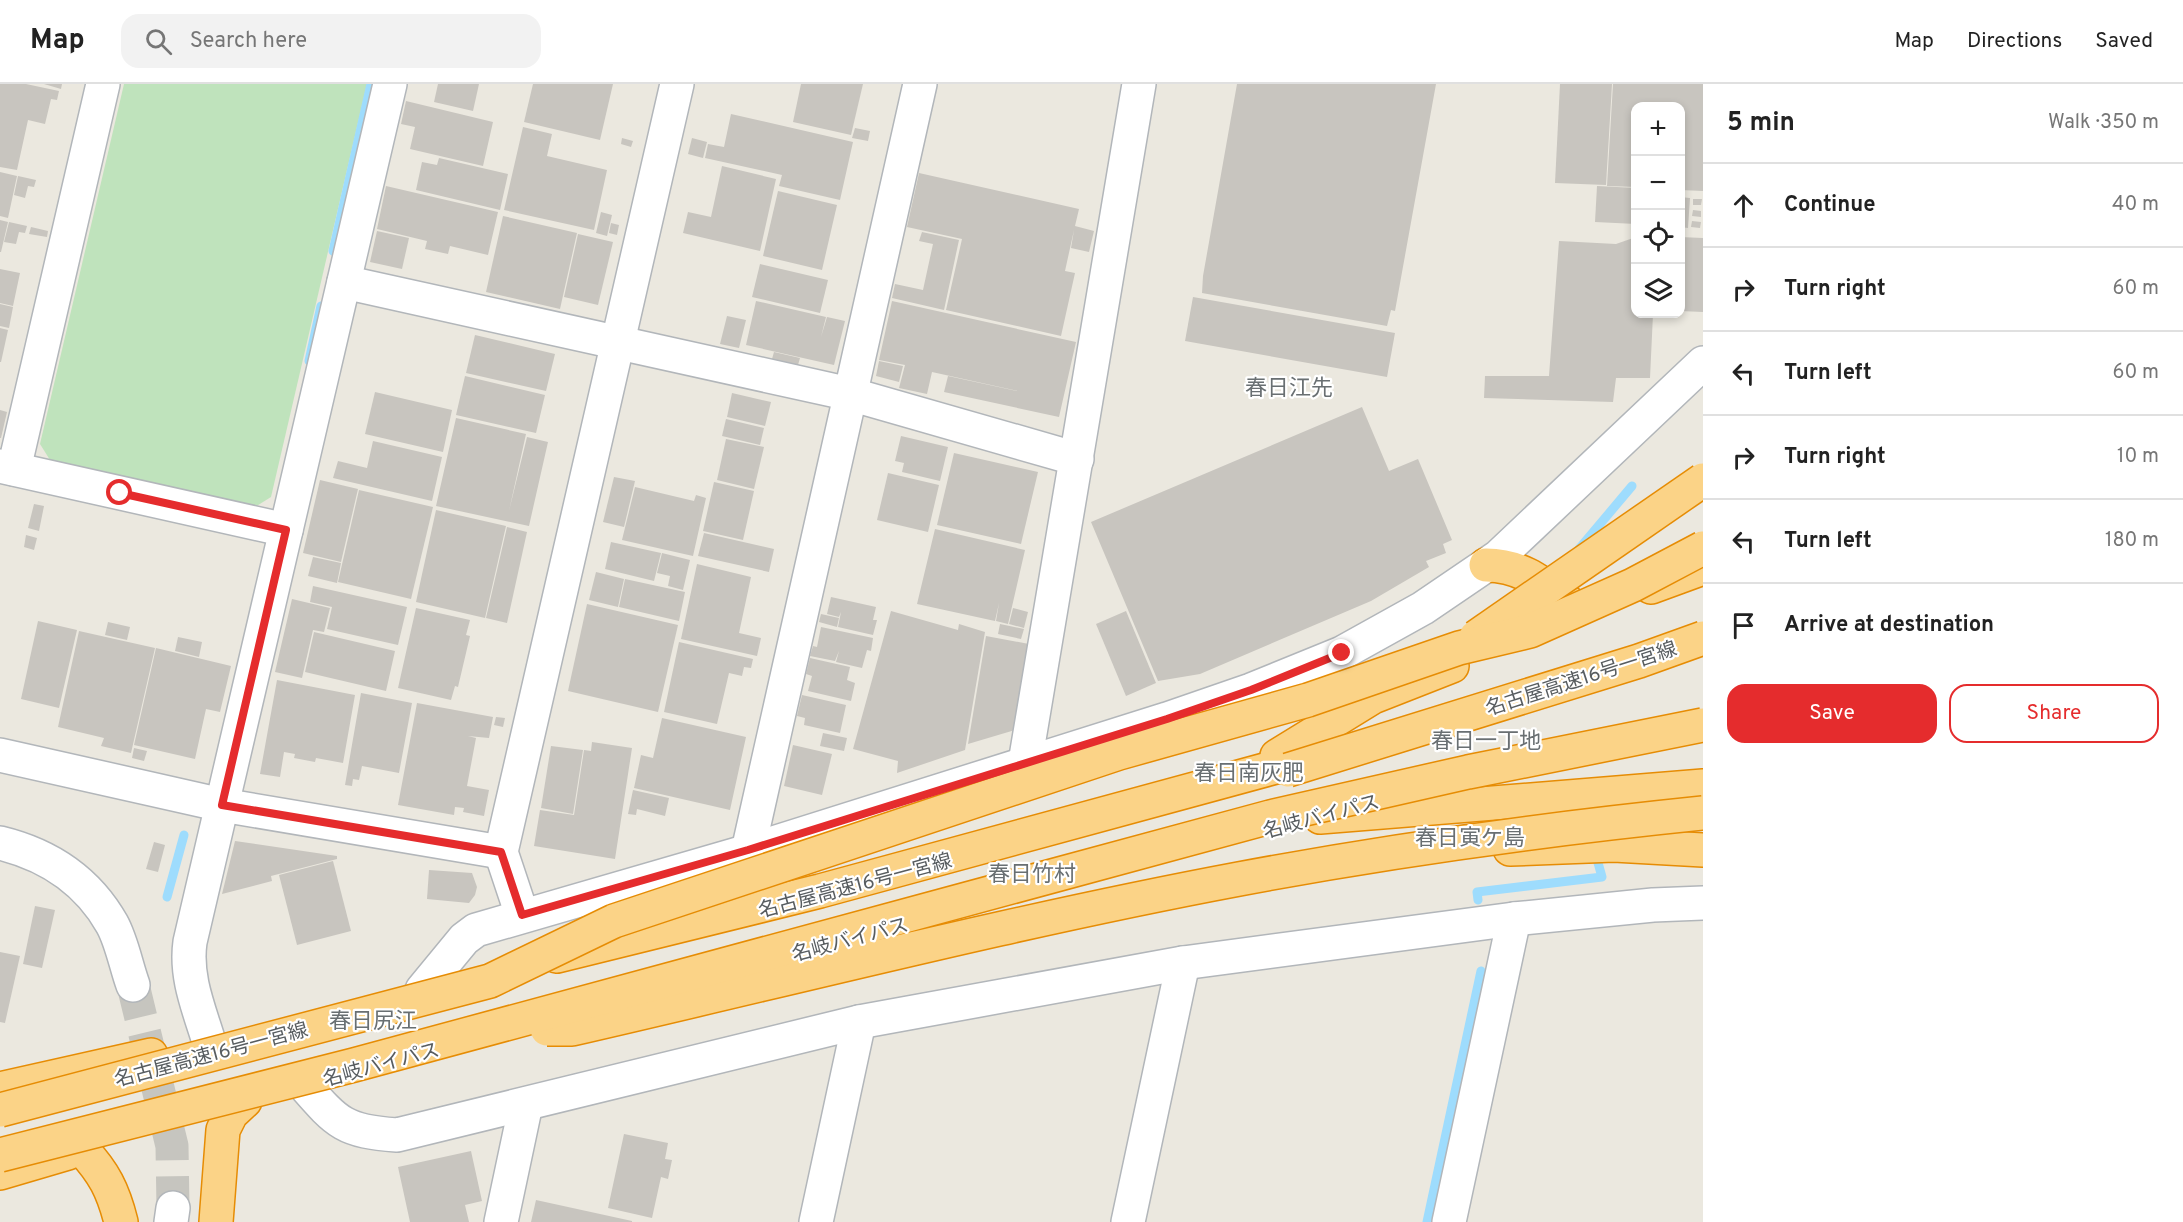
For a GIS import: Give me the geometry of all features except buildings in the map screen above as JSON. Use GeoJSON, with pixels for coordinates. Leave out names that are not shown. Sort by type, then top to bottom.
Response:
{"type":"FeatureCollection","features":[{"type":"Feature","properties":{"kind":"highway"},"geometry":{"type":"LineString","coordinates":[[1459,648],[1703,480]]}},
{"type":"Feature","properties":{"kind":"highway"},"geometry":{"type":"LineString","coordinates":[[490,981],[614,921],[1119,753],[1308,700],[1459,648],[1530,631],[1633,585],[1703,548]]}},
{"type":"Feature","properties":{"kind":"highway"},"geometry":{"type":"LineString","coordinates":[[1647,588],[1703,553]]}},
{"type":"Feature","properties":{"kind":"highway"},"geometry":{"type":"LineString","coordinates":[[1486,565],[1505,565],[1529,574],[1583,614]]}},
{"type":"Feature","properties":{"kind":"highway"},"geometry":{"type":"LineString","coordinates":[[1245,775],[1373,697],[1703,568]]}},
{"type":"Feature","properties":{"kind":"highway","name":"名古屋高速16号一宮線"},"geometry":{"type":"LineString","coordinates":[[0,1110],[1288,770],[1639,661],[1703,638]]}},
{"type":"Feature","properties":{"kind":"highway"},"geometry":{"type":"LineString","coordinates":[[0,1089],[209,1042],[820,891],[1703,650]]}},
{"type":"Feature","properties":{"kind":"highway","name":"名岐バイパス"},"geometry":{"type":"LineString","coordinates":[[0,1173],[245,1101],[556,1016],[1320,817],[1703,713]]}},
{"type":"Feature","properties":{"kind":"highway"},"geometry":{"type":"LineString","coordinates":[[0,1155],[484,1030],[1270,817],[1468,772],[1703,725]]}},
{"type":"Feature","properties":{"kind":"highway"},"geometry":{"type":"LineString","coordinates":[[1320,817],[1703,786]]}},
{"type":"Feature","properties":{"kind":"highway"},"geometry":{"type":"LineString","coordinates":[[484,1030],[572,1029],[1137,900],[1343,861],[1511,834],[1703,813]]}},
{"type":"Feature","properties":{"kind":"highway"},"geometry":{"type":"LineString","coordinates":[[1343,861],[1443,852],[1614,845],[1703,850]]}},
{"type":"Feature","properties":{"kind":"highway"},"geometry":{"type":"LineString","coordinates":[[216,1222],[223,1130],[231,1114],[245,1101]]}},
{"type":"Feature","properties":{"kind":"highway"},"geometry":{"type":"LineString","coordinates":[[82,1149],[104,1173],[115,1199],[121,1222]]}},
{"type":"Feature","properties":{"kind":"street"},"geometry":{"type":"LineString","coordinates":[[103,84],[7,468],[286,530]]}},
{"type":"Feature","properties":{"kind":"street"},"geometry":{"type":"LineString","coordinates":[[209,1042],[187,960],[390,84]]}},
{"type":"Feature","properties":{"kind":"street"},"geometry":{"type":"LineString","coordinates":[[522,915],[501,852],[677,84]]}},
{"type":"Feature","properties":{"kind":"street"},"geometry":{"type":"LineString","coordinates":[[748,850],[920,84]]}},
{"type":"Feature","properties":{"kind":"street"},"geometry":{"type":"LineString","coordinates":[[1025,763],[1139,84]]}},
{"type":"Feature","properties":{"kind":"street"},"geometry":{"type":"LineString","coordinates":[[344,282],[850,394],[1077,459]]}},
{"type":"Feature","properties":{"kind":"street"},"geometry":{"type":"LineString","coordinates":[[422,990],[469,934],[522,915],[748,850],[1025,763],[1230,697],[1342,653],[1423,608],[1486,565],[1549,510],[1703,363]]}},
{"type":"Feature","properties":{"kind":"street"},"geometry":{"type":"LineString","coordinates":[[0,755],[222,805],[501,852]]}},
{"type":"Feature","properties":{"kind":"street"},"geometry":{"type":"LineString","coordinates":[[0,843],[24,849],[58,865],[87,888],[113,926],[132,985]]}},
{"type":"Feature","properties":{"kind":"street"},"geometry":{"type":"LineString","coordinates":[[304,1085],[333,1118],[363,1133],[397,1135],[859,1023],[1183,963],[1514,920],[1653,905],[1703,903]]}},
{"type":"Feature","properties":{"kind":"street"},"geometry":{"type":"LineString","coordinates":[[1449,1222],[1514,920]]}},
{"type":"Feature","properties":{"kind":"street"},"geometry":{"type":"LineString","coordinates":[[1134,1221],[1183,963]]}},
{"type":"Feature","properties":{"kind":"street"},"geometry":{"type":"LineString","coordinates":[[816,1222],[859,1023]]}},
{"type":"Feature","properties":{"kind":"street"},"geometry":{"type":"LineString","coordinates":[[501,1222],[526,1104]]}},
{"type":"Feature","properties":{"kind":"green space"},"geometry":{"type":"Polygon","coordinates":[[[124,84],[367,84],[271,497],[255,507],[50,460],[40,444],[124,84]]]}},
{"type":"Feature","properties":{"kind":"waterway"},"geometry":{"type":"LineString","coordinates":[[333,251],[371,84]]}},
{"type":"Feature","properties":{"kind":"waterway"},"geometry":{"type":"LineString","coordinates":[[309,361],[321,306]]}},
{"type":"Feature","properties":{"kind":"waterway"},"geometry":{"type":"LineString","coordinates":[[1579,549],[1632,486]]}},
{"type":"Feature","properties":{"kind":"waterway"},"geometry":{"type":"LineString","coordinates":[[167,897],[184,835]]}},
{"type":"Feature","properties":{"kind":"waterway"},"geometry":{"type":"LineString","coordinates":[[1478,900],[1477,892],[1602,877],[1595,852]]}},
{"type":"Feature","properties":{"kind":"waterway"},"geometry":{"type":"LineString","coordinates":[[1427,1222],[1481,971]]}},
{"type":"Feature","properties":{"kind":"tunnel"},"geometry":{"type":"LineString","coordinates":[[133,985],[172,1146],[173,1208]]}},
{"type":"Feature","properties":{"kind":"district","name":"春日江先"},"geometry":{"type":"Point","coordinates":[1289,387]}},
{"type":"Feature","properties":{"kind":"district","name":"春日一丁地"},"geometry":{"type":"Point","coordinates":[1486,740]}},
{"type":"Feature","properties":{"kind":"district","name":"春日南灰肥"},"geometry":{"type":"Point","coordinates":[1249,772]}},
{"type":"Feature","properties":{"kind":"district","name":"春日寅ケ島"},"geometry":{"type":"Point","coordinates":[1470,837]}},
{"type":"Feature","properties":{"kind":"district","name":"春日竹村"},"geometry":{"type":"Point","coordinates":[1032,873]}},
{"type":"Feature","properties":{"kind":"district","name":"春日尻江"},"geometry":{"type":"Point","coordinates":[373,1020]}},
{"type":"Feature","properties":{"kind":"route"},"geometry":{"type":"LineString","coordinates":[[120,493],[286,530],[222,805],[501,852],[522,915],[748,850],[1167,719],[1251,690],[1342,653]]}}]}
